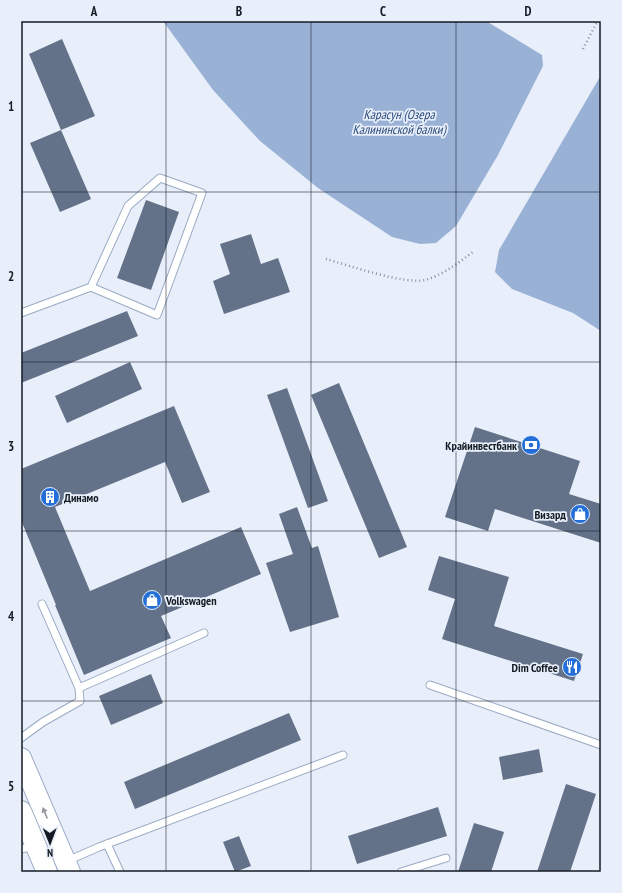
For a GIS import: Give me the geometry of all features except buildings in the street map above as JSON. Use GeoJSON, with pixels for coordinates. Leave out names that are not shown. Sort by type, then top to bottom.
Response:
{"type":"FeatureCollection","features":[{"type":"Feature","properties":{"kind":"main road"},"geometry":{"type":"LineString","coordinates":[[21,758],[66,868]]}},
{"type":"Feature","properties":{"kind":"main road"},"geometry":{"type":"LineString","coordinates":[[21,811],[28,848],[47,872]]}},
{"type":"Feature","properties":{"kind":"lane"},"geometry":{"type":"LineString","coordinates":[[21,313],[91,287],[157,315],[202,193],[160,178],[128,206],[91,287]]}},
{"type":"Feature","properties":{"kind":"lane"},"geometry":{"type":"LineString","coordinates":[[21,738],[43,722],[80,701],[79,688],[42,604]]}},
{"type":"Feature","properties":{"kind":"lane"},"geometry":{"type":"LineString","coordinates":[[79,688],[204,633]]}},
{"type":"Feature","properties":{"kind":"lane"},"geometry":{"type":"LineString","coordinates":[[430,685],[601,745]]}},
{"type":"Feature","properties":{"kind":"lane"},"geometry":{"type":"LineString","coordinates":[[66,868],[107,844],[342,755]]}},
{"type":"Feature","properties":{"kind":"lane"},"geometry":{"type":"LineString","coordinates":[[107,844],[120,872]]}},
{"type":"Feature","properties":{"kind":"lane"},"geometry":{"type":"LineString","coordinates":[[401,872],[446,858]]}},
{"type":"Feature","properties":{"kind":"path"},"geometry":{"type":"LineString","coordinates":[[583,49],[597,22],[600,21]]}},
{"type":"Feature","properties":{"kind":"path"},"geometry":{"type":"LineString","coordinates":[[326,259],[400,279],[424,280],[448,270],[473,252]]}},
{"type":"Feature","properties":{"kind":"water","name":"Карасун (Озера Калининской балки)"},"geometry":{"type":"Polygon","coordinates":[[[163,21],[486,21],[542,55],[543,66],[498,155],[456,226],[436,243],[420,244],[392,237],[318,188],[260,141],[213,90],[163,21]]]}},
{"type":"Feature","properties":{"kind":"water"},"geometry":{"type":"Polygon","coordinates":[[[601,75],[601,331],[573,313],[512,289],[495,272],[499,250],[601,75]]]}},
{"type":"Feature","properties":{"kind":"place","name":"Крайинвестбанк"},"geometry":{"type":"Point","coordinates":[531,445]}},
{"type":"Feature","properties":{"kind":"place","name":"Динамо"},"geometry":{"type":"Point","coordinates":[50,497]}},
{"type":"Feature","properties":{"kind":"place","name":"Визард"},"geometry":{"type":"Point","coordinates":[580,514]}},
{"type":"Feature","properties":{"kind":"place","name":"Volkswagen"},"geometry":{"type":"Point","coordinates":[152,600]}},
{"type":"Feature","properties":{"kind":"place","name":"Dim Coffee"},"geometry":{"type":"Point","coordinates":[572,667]}}]}
